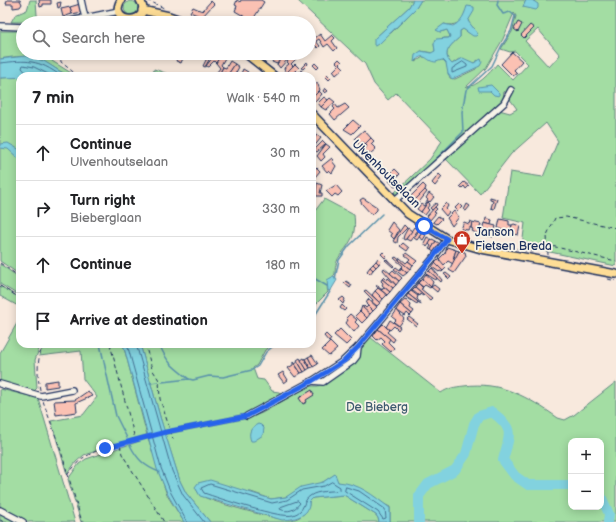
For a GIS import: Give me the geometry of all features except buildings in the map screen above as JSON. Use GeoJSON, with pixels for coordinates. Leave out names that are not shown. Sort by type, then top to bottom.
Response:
{"type":"FeatureCollection","features":[{"type":"Feature","properties":{"kind":"main road"},"geometry":{"type":"LineString","coordinates":[[121,0],[119,11],[122,16]]}},
{"type":"Feature","properties":{"kind":"main road"},"geometry":{"type":"LineString","coordinates":[[139,16],[142,10],[140,0]]}},
{"type":"Feature","properties":{"kind":"main road"},"geometry":{"type":"LineString","coordinates":[[142,10],[169,16]]}},
{"type":"Feature","properties":{"kind":"main road"},"geometry":{"type":"LineString","coordinates":[[254,60],[269,72]]}},
{"type":"Feature","properties":{"kind":"main road","name":"Ulvenhoutselaan"},"geometry":{"type":"LineString","coordinates":[[316,118],[394,201],[424,226],[447,239],[480,249],[616,274]]}},
{"type":"Feature","properties":{"kind":"street"},"geometry":{"type":"LineString","coordinates":[[81,0],[85,16]]}},
{"type":"Feature","properties":{"kind":"street"},"geometry":{"type":"LineString","coordinates":[[95,16],[119,11]]}},
{"type":"Feature","properties":{"kind":"street"},"geometry":{"type":"LineString","coordinates":[[0,26],[16,27]]}},
{"type":"Feature","properties":{"kind":"street"},"geometry":{"type":"LineString","coordinates":[[394,201],[504,103],[511,90]]}},
{"type":"Feature","properties":{"kind":"street"},"geometry":{"type":"LineString","coordinates":[[247,416],[312,381],[344,361],[358,347],[447,239]]}},
{"type":"Feature","properties":{"kind":"street"},"geometry":{"type":"LineString","coordinates":[[0,384],[41,396],[72,390]]}},
{"type":"Feature","properties":{"kind":"street"},"geometry":{"type":"LineString","coordinates":[[0,510],[23,522]]}},
{"type":"Feature","properties":{"kind":"path"},"geometry":{"type":"LineString","coordinates":[[147,0],[171,13]]}},
{"type":"Feature","properties":{"kind":"path"},"geometry":{"type":"LineString","coordinates":[[60,60],[73,72]]}},
{"type":"Feature","properties":{"kind":"path"},"geometry":{"type":"LineString","coordinates":[[548,255],[547,235],[555,218],[566,216],[616,228]]}},
{"type":"Feature","properties":{"kind":"path"},"geometry":{"type":"LineString","coordinates":[[547,246],[616,261]]}},
{"type":"Feature","properties":{"kind":"path"},"geometry":{"type":"LineString","coordinates":[[0,263],[16,274]]}},
{"type":"Feature","properties":{"kind":"path"},"geometry":{"type":"LineString","coordinates":[[0,286],[16,296]]}},
{"type":"Feature","properties":{"kind":"path"},"geometry":{"type":"LineString","coordinates":[[41,348],[38,356],[36,372],[41,396],[61,451],[82,522]]}},
{"type":"Feature","properties":{"kind":"path"},"geometry":{"type":"LineString","coordinates":[[111,348],[136,440]]}},
{"type":"Feature","properties":{"kind":"path"},"geometry":{"type":"LineString","coordinates":[[146,348],[152,369],[159,380],[160,399],[173,439]]}},
{"type":"Feature","properties":{"kind":"path"},"geometry":{"type":"LineString","coordinates":[[67,475],[81,459],[90,453],[166,432],[247,416]]}},
{"type":"Feature","properties":{"kind":"path"},"geometry":{"type":"LineString","coordinates":[[120,444],[122,454],[164,522]]}},
{"type":"Feature","properties":{"kind":"path"},"geometry":{"type":"LineString","coordinates":[[0,520],[4,522]]}},
{"type":"Feature","properties":{"kind":"green space"},"geometry":{"type":"Polygon","coordinates":[[[30,0],[36,0],[38,16],[16,16],[16,22],[11,22],[15,15],[27,10],[30,0]]]}},
{"type":"Feature","properties":{"kind":"green space"},"geometry":{"type":"Polygon","coordinates":[[[297,0],[413,0],[409,7],[374,39],[391,33],[416,8],[421,0],[526,0],[523,7],[535,1],[532,0],[616,0],[616,266],[522,246],[525,223],[503,218],[510,172],[543,177],[558,141],[546,123],[511,154],[480,194],[446,159],[499,110],[510,113],[517,109],[504,91],[503,99],[396,197],[393,194],[430,159],[442,141],[396,93],[388,100],[374,84],[365,64],[316,18],[316,16],[314,16],[297,0]],[[465,12],[463,19],[458,23],[451,25],[444,24],[440,32],[447,30],[450,36],[449,38],[444,38],[434,44],[435,51],[433,53],[421,51],[415,62],[423,57],[443,60],[446,62],[450,78],[455,79],[476,69],[478,60],[474,63],[459,59],[452,64],[447,56],[448,49],[460,37],[460,31],[463,29],[469,33],[475,29],[469,24],[468,17],[470,15],[465,12]],[[514,13],[503,39],[486,68],[466,87],[479,82],[497,64],[513,80],[528,64],[515,51],[510,52],[501,49],[512,32],[516,16],[514,13]],[[538,29],[525,41],[549,67],[560,55],[538,29]]]}},
{"type":"Feature","properties":{"kind":"green space"},"geometry":{"type":"Polygon","coordinates":[[[128,1],[134,1],[138,5],[138,11],[134,15],[128,15],[124,11],[124,5],[128,1]]]}},
{"type":"Feature","properties":{"kind":"green space"},"geometry":{"type":"Polygon","coordinates":[[[0,31],[16,31],[16,57],[0,59],[0,31]]]}},
{"type":"Feature","properties":{"kind":"green space"},"geometry":{"type":"Polygon","coordinates":[[[39,60],[52,60],[70,72],[62,72],[39,60]]]}},
{"type":"Feature","properties":{"kind":"green space"},"geometry":{"type":"Polygon","coordinates":[[[154,69],[162,72],[154,72],[154,69]]]}},
{"type":"Feature","properties":{"kind":"green space"},"geometry":{"type":"Polygon","coordinates":[[[16,77],[16,272],[0,261],[0,78],[16,77]]]}},
{"type":"Feature","properties":{"kind":"green space"},"geometry":{"type":"Polygon","coordinates":[[[324,199],[354,215],[355,221],[353,235],[338,259],[335,274],[327,287],[328,292],[316,304],[316,210],[324,199]]]}},
{"type":"Feature","properties":{"kind":"green space"},"geometry":{"type":"Polygon","coordinates":[[[0,264],[16,275],[16,294],[0,284],[0,264]]]}},
{"type":"Feature","properties":{"kind":"green space"},"geometry":{"type":"Polygon","coordinates":[[[0,286],[16,296],[16,305],[0,296],[0,286]]]}},
{"type":"Feature","properties":{"kind":"green space"},"geometry":{"type":"Polygon","coordinates":[[[16,325],[16,348],[40,348],[35,360],[37,388],[34,391],[0,381],[0,353],[16,325]]]}},
{"type":"Feature","properties":{"kind":"green space","name":"De Bieberg"},"geometry":{"type":"Polygon","coordinates":[[[370,337],[441,393],[452,388],[464,386],[477,385],[502,388],[525,397],[558,418],[565,420],[574,415],[616,382],[616,522],[390,522],[390,507],[338,482],[334,475],[323,482],[286,497],[271,499],[251,492],[196,489],[199,494],[208,499],[285,520],[298,518],[304,514],[308,508],[309,502],[313,498],[344,495],[376,515],[379,522],[210,522],[186,493],[180,481],[165,434],[248,418],[262,413],[309,386],[318,386],[352,364],[358,350],[370,337]]]}},
{"type":"Feature","properties":{"kind":"green space"},"geometry":{"type":"Polygon","coordinates":[[[42,348],[124,348],[147,435],[84,455],[76,462],[67,474],[51,421],[83,415],[97,397],[83,379],[81,351],[39,356],[42,348]]]}},
{"type":"Feature","properties":{"kind":"green space"},"geometry":{"type":"Polygon","coordinates":[[[141,348],[268,348],[265,350],[257,365],[253,368],[257,379],[264,380],[272,391],[279,392],[283,395],[246,414],[164,431],[141,348]]]}},
{"type":"Feature","properties":{"kind":"green space"},"geometry":{"type":"Polygon","coordinates":[[[0,389],[38,398],[75,522],[0,522],[0,389]]]}},
{"type":"Feature","properties":{"kind":"green space"},"geometry":{"type":"Polygon","coordinates":[[[148,438],[167,495],[184,522],[81,522],[68,479],[79,464],[86,459],[148,438]]]}},
{"type":"Feature","properties":{"kind":"water"},"geometry":{"type":"Polygon","coordinates":[[[413,0],[421,0],[416,8],[379,44],[376,46],[374,45],[374,39],[409,7],[413,0]]]}},
{"type":"Feature","properties":{"kind":"water"},"geometry":{"type":"Polygon","coordinates":[[[526,0],[532,0],[538,4],[538,8],[536,10],[523,7],[526,0]]]}},
{"type":"Feature","properties":{"kind":"water"},"geometry":{"type":"Polygon","coordinates":[[[467,6],[474,7],[474,11],[468,21],[478,34],[473,36],[463,29],[460,31],[460,37],[448,49],[447,56],[452,64],[463,58],[474,63],[481,59],[482,62],[480,66],[452,79],[448,74],[446,63],[443,60],[433,62],[421,57],[414,62],[415,55],[421,51],[431,53],[435,51],[434,44],[436,39],[449,38],[450,36],[447,30],[440,32],[436,30],[444,24],[453,26],[459,22],[467,6]]]}},
{"type":"Feature","properties":{"kind":"water"},"geometry":{"type":"Polygon","coordinates":[[[16,57],[16,60],[40,60],[61,72],[16,72],[16,78],[0,78],[0,59],[16,57]]]}},
{"type":"Feature","properties":{"kind":"water"},"geometry":{"type":"Polygon","coordinates":[[[491,85],[499,93],[499,96],[494,95],[490,91],[479,91],[478,87],[491,85]]]}},
{"type":"Feature","properties":{"kind":"water"},"geometry":{"type":"Polygon","coordinates":[[[8,143],[16,148],[16,156],[8,149],[0,148],[0,144],[8,143]]]}},
{"type":"Feature","properties":{"kind":"water"},"geometry":{"type":"Polygon","coordinates":[[[334,276],[337,280],[331,290],[328,291],[327,280],[334,276]]]}},
{"type":"Feature","properties":{"kind":"water"},"geometry":{"type":"Polygon","coordinates":[[[124,348],[141,348],[160,417],[180,481],[186,493],[210,522],[184,522],[168,495],[157,469],[124,348]]]}},
{"type":"Feature","properties":{"kind":"water"},"geometry":{"type":"Polygon","coordinates":[[[258,424],[264,428],[263,435],[254,441],[251,441],[250,431],[258,424]]]}},
{"type":"Feature","properties":{"kind":"water"},"geometry":{"type":"Polygon","coordinates":[[[335,474],[338,482],[360,488],[390,508],[390,522],[379,522],[376,515],[344,495],[313,498],[309,502],[309,507],[304,514],[295,518],[282,520],[200,496],[195,487],[198,483],[210,480],[271,499],[286,497],[301,487],[323,482],[335,474]]]}},
{"type":"Feature","properties":{"kind":"waterway"},"geometry":{"type":"LineString","coordinates":[[423,172],[463,132],[462,112],[466,90],[492,66],[511,31],[515,16],[510,12],[503,14],[497,5],[498,0]]}},
{"type":"Feature","properties":{"kind":"waterway"},"geometry":{"type":"LineString","coordinates":[[335,279],[339,260],[349,246],[382,214]]}},
{"type":"Feature","properties":{"kind":"waterway"},"geometry":{"type":"LineString","coordinates":[[316,279],[327,286]]}},
{"type":"Feature","properties":{"kind":"waterway"},"geometry":{"type":"LineString","coordinates":[[316,314],[331,290]]}},
{"type":"Feature","properties":{"kind":"waterway"},"geometry":{"type":"LineString","coordinates":[[101,348],[116,416],[127,438]]}},
{"type":"Feature","properties":{"kind":"waterway"},"geometry":{"type":"LineString","coordinates":[[161,348],[171,364],[189,379]]}},
{"type":"Feature","properties":{"kind":"waterway"},"geometry":{"type":"LineString","coordinates":[[162,382],[189,379],[193,380],[209,376],[223,377],[252,370],[258,366],[266,352],[271,348]]}},
{"type":"Feature","properties":{"kind":"waterway"},"geometry":{"type":"LineString","coordinates":[[150,383],[158,382]]}},
{"type":"Feature","properties":{"kind":"waterway"},"geometry":{"type":"LineString","coordinates":[[419,522],[419,496],[428,484],[455,470],[466,454],[474,424],[479,416],[492,412],[504,423],[509,433],[503,460],[515,476],[528,485],[568,485]]}},
{"type":"Feature","properties":{"kind":"waterway"},"geometry":{"type":"LineString","coordinates":[[130,445],[142,462],[159,472]]}},
{"type":"Feature","properties":{"kind":"waterway"},"geometry":{"type":"LineString","coordinates":[[604,503],[609,514],[608,522]]}},
{"type":"Feature","properties":{"kind":"place","name":"Janson Fietsen Breda"},"geometry":{"type":"Point","coordinates":[462,254]}},
{"type":"Feature","properties":{"kind":"route"},"geometry":{"type":"LineString","coordinates":[[105,448],[166,432],[229,421],[247,416],[312,381],[344,361],[358,347],[447,239],[424,226]]}}]}
